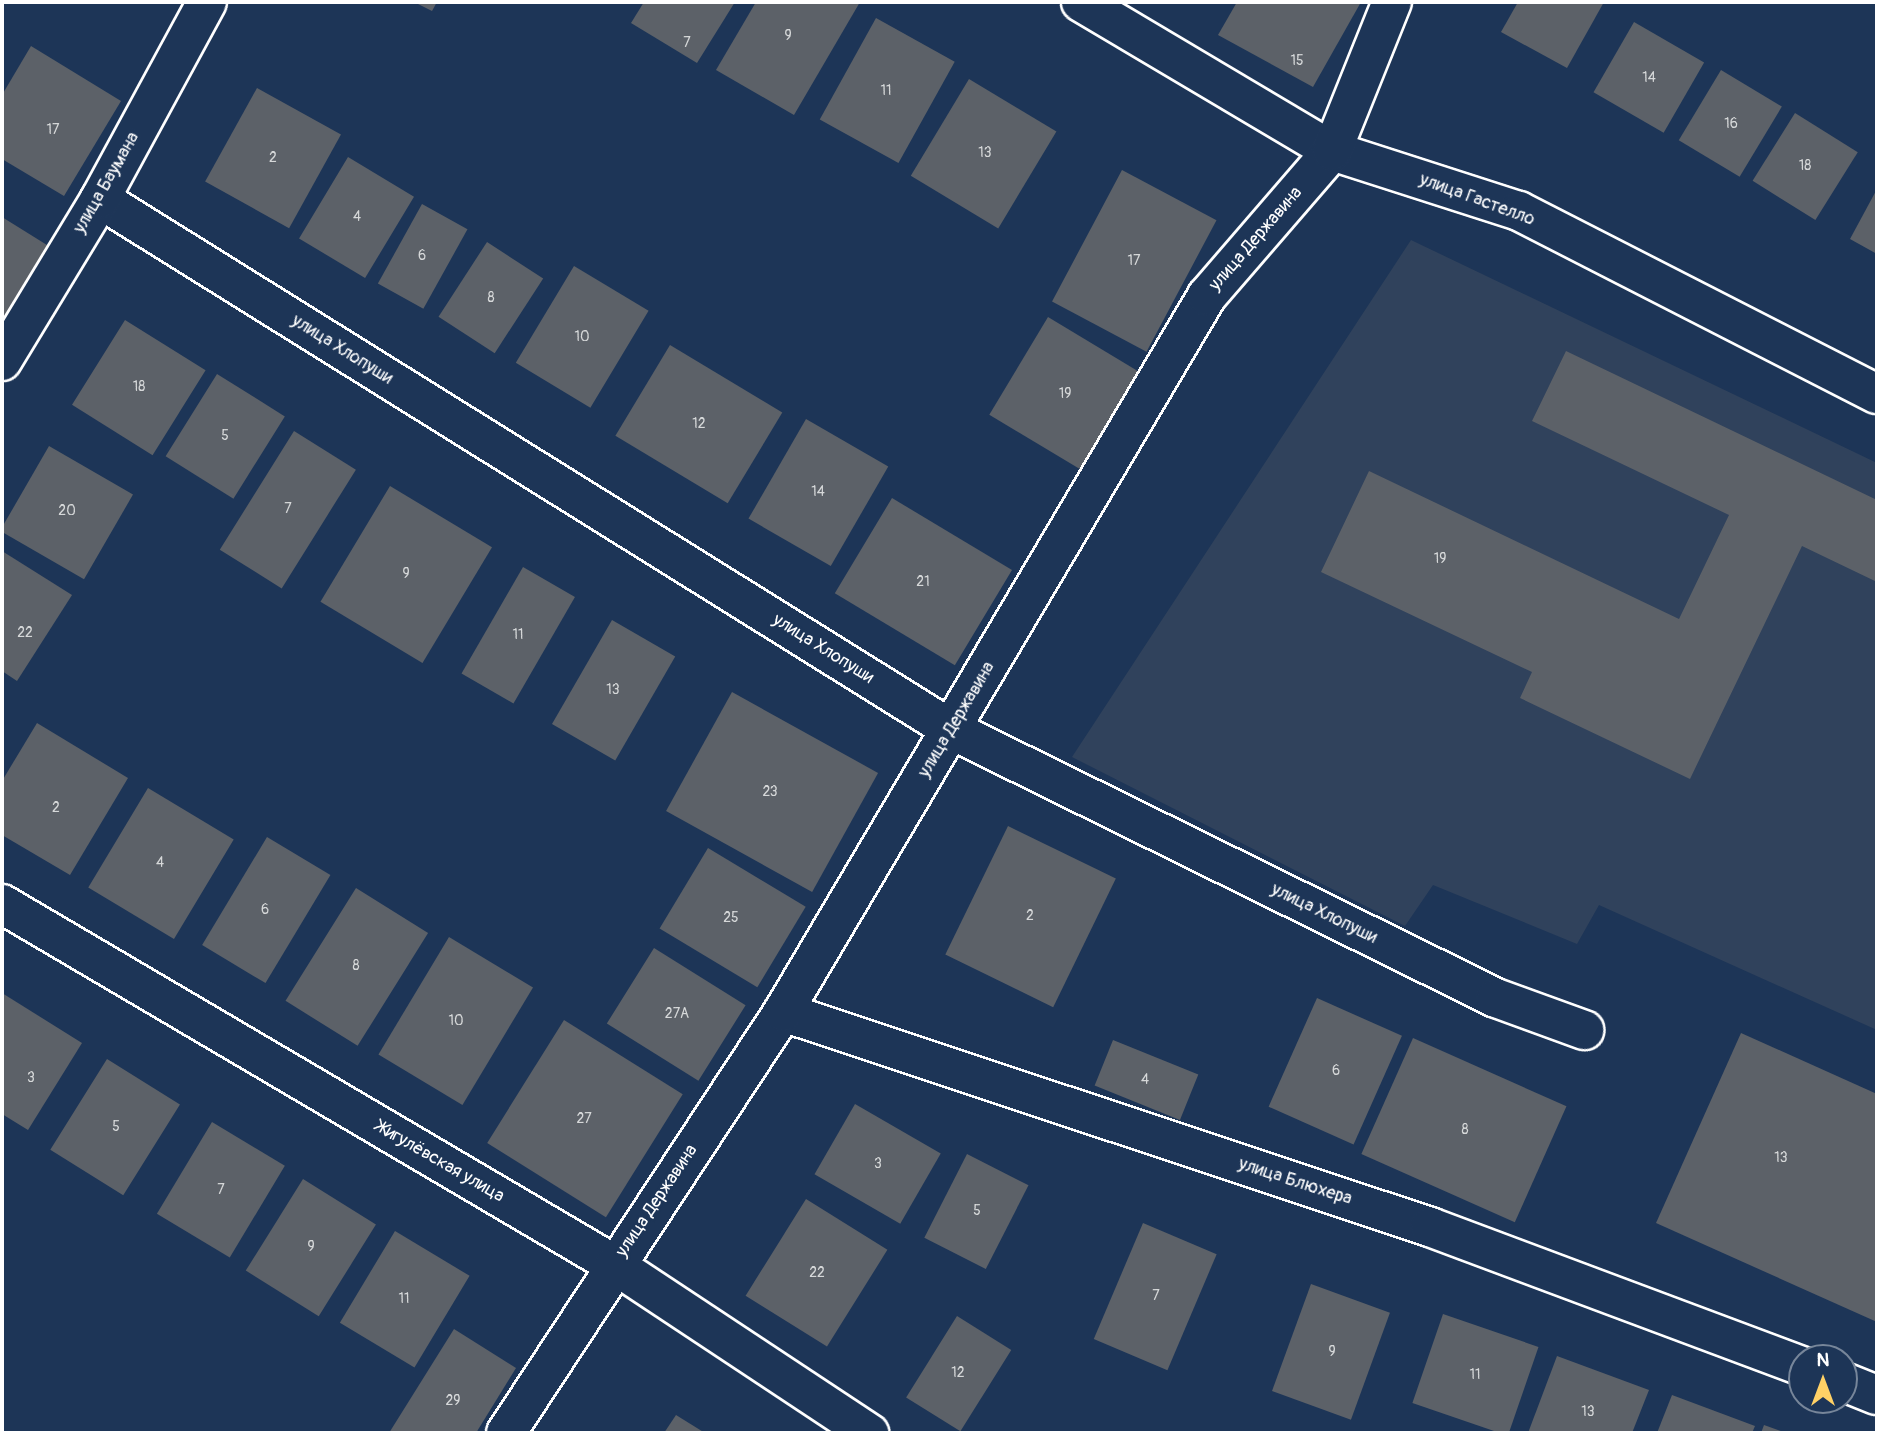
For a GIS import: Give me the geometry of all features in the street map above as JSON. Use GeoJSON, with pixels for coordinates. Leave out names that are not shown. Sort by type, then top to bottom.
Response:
{"type":"FeatureCollection","features":[{"type":"Feature","properties":{"kind":"street","name":"улица Баумана"},"geometry":{"type":"LineString","coordinates":[[2,362],[100,199],[207,2]]}},
{"type":"Feature","properties":{"kind":"street","name":"улица Гастелло"},"geometry":{"type":"LineString","coordinates":[[1081,2],[1332,151],[1519,211],[1877,394]]}},
{"type":"Feature","properties":{"kind":"street","name":"улица Державина"},"geometry":{"type":"LineString","coordinates":[[506,1433],[783,1012],[1207,296],[1332,151],[1392,2]]}},
{"type":"Feature","properties":{"kind":"street","name":"улица Хлопуши"},"geometry":{"type":"LineString","coordinates":[[100,199],[952,730],[1496,998],[1584,1030]]}},
{"type":"Feature","properties":{"kind":"street","name":"Жигулёвская улица"},"geometry":{"type":"LineString","coordinates":[[2,904],[615,1265],[869,1433]]}},
{"type":"Feature","properties":{"kind":"street","name":"улица Блюхера"},"geometry":{"type":"LineString","coordinates":[[783,1012],[1430,1227],[1788,1361]]}},
{"type":"Feature","properties":{"kind":"street"},"geometry":{"type":"LineString","coordinates":[[1858,1388],[1877,1395]]}},
{"type":"Feature","properties":{"kind":"shaded area"},"geometry":{"type":"Polygon","coordinates":[[[1411,240],[1877,463],[1877,1030],[1599,905],[1577,944],[1433,885],[1405,926],[1072,757],[1411,240]]]}},
{"type":"Feature","properties":{"kind":"building"},"geometry":{"type":"Polygon","coordinates":[[[414,2],[437,2],[432,11],[414,2]]]}},
{"type":"Feature","properties":{"kind":"building"},"geometry":{"type":"Polygon","coordinates":[[[644,2],[735,2],[697,63],[631,23],[644,2]]]}},
{"type":"Feature","properties":{"kind":"building"},"geometry":{"type":"Polygon","coordinates":[[[756,2],[860,2],[794,115],[716,70],[756,2]]]}},
{"type":"Feature","properties":{"kind":"building"},"geometry":{"type":"Polygon","coordinates":[[[1237,2],[1361,2],[1313,87],[1218,35],[1237,2]]]}},
{"type":"Feature","properties":{"kind":"building"},"geometry":{"type":"Polygon","coordinates":[[[1518,2],[1604,2],[1567,68],[1501,32],[1518,2]]]}},
{"type":"Feature","properties":{"kind":"building"},"geometry":{"type":"Polygon","coordinates":[[[876,18],[955,62],[898,163],[820,119],[876,18]]]}},
{"type":"Feature","properties":{"kind":"building"},"geometry":{"type":"Polygon","coordinates":[[[1634,22],[1704,62],[1664,133],[1594,92],[1634,22]]]}},
{"type":"Feature","properties":{"kind":"building"},"geometry":{"type":"Polygon","coordinates":[[[31,46],[121,101],[64,196],[2,159],[2,95],[31,46]]]}},
{"type":"Feature","properties":{"kind":"building"},"geometry":{"type":"Polygon","coordinates":[[[1721,70],[1782,107],[1740,177],[1679,140],[1721,70]]]}},
{"type":"Feature","properties":{"kind":"building"},"geometry":{"type":"Polygon","coordinates":[[[969,79],[1056,132],[998,228],[911,176],[969,79]]]}},
{"type":"Feature","properties":{"kind":"building"},"geometry":{"type":"Polygon","coordinates":[[[257,88],[341,135],[289,228],[205,182],[257,88]]]}},
{"type":"Feature","properties":{"kind":"building"},"geometry":{"type":"Polygon","coordinates":[[[1795,113],[1858,152],[1815,220],[1753,181],[1795,113]]]}},
{"type":"Feature","properties":{"kind":"building"},"geometry":{"type":"Polygon","coordinates":[[[348,157],[414,197],[365,278],[299,238],[348,157]]]}},
{"type":"Feature","properties":{"kind":"building"},"geometry":{"type":"Polygon","coordinates":[[[1122,170],[1216,220],[1147,352],[1052,302],[1122,170]]]}},
{"type":"Feature","properties":{"kind":"building"},"geometry":{"type":"Polygon","coordinates":[[[1877,189],[1877,254],[1850,239],[1877,189]]]}},
{"type":"Feature","properties":{"kind":"building"},"geometry":{"type":"Polygon","coordinates":[[[422,204],[467,229],[423,309],[378,284],[422,204]]]}},
{"type":"Feature","properties":{"kind":"building"},"geometry":{"type":"Polygon","coordinates":[[[2,217],[55,250],[2,337],[2,217]]]}},
{"type":"Feature","properties":{"kind":"building"},"geometry":{"type":"Polygon","coordinates":[[[487,242],[543,278],[495,353],[439,317],[487,242]]]}},
{"type":"Feature","properties":{"kind":"building"},"geometry":{"type":"Polygon","coordinates":[[[574,266],[649,311],[590,408],[516,363],[574,266]]]}},
{"type":"Feature","properties":{"kind":"building"},"geometry":{"type":"Polygon","coordinates":[[[1048,317],[1141,373],[1083,471],[989,415],[1048,317]]]}},
{"type":"Feature","properties":{"kind":"building"},"geometry":{"type":"Polygon","coordinates":[[[125,320],[206,370],[153,455],[72,405],[125,320]]]}},
{"type":"Feature","properties":{"kind":"building"},"geometry":{"type":"Polygon","coordinates":[[[670,345],[782,412],[728,503],[615,436],[670,345]]]}},
{"type":"Feature","properties":{"kind":"building"},"geometry":{"type":"Polygon","coordinates":[[[1566,351],[1877,500],[1877,582],[1802,546],[1690,779],[1520,698],[1532,672],[1321,572],[1369,471],[1679,619],[1729,515],[1532,421],[1566,351]]]}},
{"type":"Feature","properties":{"kind":"building"},"geometry":{"type":"Polygon","coordinates":[[[217,374],[285,416],[233,499],[166,456],[217,374]]]}},
{"type":"Feature","properties":{"kind":"building"},"geometry":{"type":"Polygon","coordinates":[[[806,419],[888,466],[831,566],[748,519],[806,419]]]}},
{"type":"Feature","properties":{"kind":"building"},"geometry":{"type":"Polygon","coordinates":[[[294,431],[356,470],[282,588],[220,550],[294,431]]]}},
{"type":"Feature","properties":{"kind":"building"},"geometry":{"type":"Polygon","coordinates":[[[49,446],[133,494],[84,579],[2,532],[2,527],[49,446]]]}},
{"type":"Feature","properties":{"kind":"building"},"geometry":{"type":"Polygon","coordinates":[[[390,486],[492,547],[422,663],[320,602],[390,486]]]}},
{"type":"Feature","properties":{"kind":"building"},"geometry":{"type":"Polygon","coordinates":[[[892,498],[1012,570],[955,665],[835,593],[892,498]]]}},
{"type":"Feature","properties":{"kind":"building"},"geometry":{"type":"Polygon","coordinates":[[[2,551],[72,595],[17,681],[2,671],[2,551]]]}},
{"type":"Feature","properties":{"kind":"building"},"geometry":{"type":"Polygon","coordinates":[[[523,567],[575,597],[513,704],[462,674],[523,567]]]}},
{"type":"Feature","properties":{"kind":"building"},"geometry":{"type":"Polygon","coordinates":[[[612,620],[675,656],[615,760],[552,724],[612,620]]]}},
{"type":"Feature","properties":{"kind":"building"},"geometry":{"type":"Polygon","coordinates":[[[732,692],[878,773],[812,892],[666,811],[732,692]]]}},
{"type":"Feature","properties":{"kind":"building"},"geometry":{"type":"Polygon","coordinates":[[[37,723],[128,778],[70,875],[2,835],[2,781],[37,723]]]}},
{"type":"Feature","properties":{"kind":"building"},"geometry":{"type":"Polygon","coordinates":[[[148,788],[234,840],[174,939],[88,887],[148,788]]]}},
{"type":"Feature","properties":{"kind":"building"},"geometry":{"type":"Polygon","coordinates":[[[1008,826],[1116,879],[1053,1007],[945,955],[1008,826]]]}},
{"type":"Feature","properties":{"kind":"building"},"geometry":{"type":"Polygon","coordinates":[[[267,837],[330,875],[266,983],[202,945],[267,837]]]}},
{"type":"Feature","properties":{"kind":"building"},"geometry":{"type":"Polygon","coordinates":[[[708,848],[806,907],[757,987],[660,929],[708,848]]]}},
{"type":"Feature","properties":{"kind":"building"},"geometry":{"type":"Polygon","coordinates":[[[356,888],[428,933],[358,1046],[286,1001],[356,888]]]}},
{"type":"Feature","properties":{"kind":"building"},"geometry":{"type":"Polygon","coordinates":[[[449,937],[533,987],[462,1105],[378,1054],[449,937]]]}},
{"type":"Feature","properties":{"kind":"building"},"geometry":{"type":"Polygon","coordinates":[[[654,948],[746,1005],[698,1081],[607,1023],[654,948]]]}},
{"type":"Feature","properties":{"kind":"building"},"geometry":{"type":"Polygon","coordinates":[[[2,993],[82,1043],[28,1130],[2,1114],[2,993]]]}},
{"type":"Feature","properties":{"kind":"building"},"geometry":{"type":"Polygon","coordinates":[[[1317,998],[1402,1036],[1354,1145],[1269,1107],[1317,998]]]}},
{"type":"Feature","properties":{"kind":"building"},"geometry":{"type":"Polygon","coordinates":[[[564,1020],[683,1094],[606,1217],[487,1143],[564,1020]]]}},
{"type":"Feature","properties":{"kind":"building"},"geometry":{"type":"Polygon","coordinates":[[[1741,1033],[1877,1094],[1877,1322],[1656,1223],[1741,1033]]]}},
{"type":"Feature","properties":{"kind":"building"},"geometry":{"type":"Polygon","coordinates":[[[1413,1038],[1566,1106],[1515,1222],[1361,1154],[1413,1038]]]}},
{"type":"Feature","properties":{"kind":"building"},"geometry":{"type":"Polygon","coordinates":[[[1113,1040],[1198,1074],[1180,1120],[1095,1085],[1113,1040]]]}},
{"type":"Feature","properties":{"kind":"building"},"geometry":{"type":"Polygon","coordinates":[[[107,1059],[180,1105],[123,1195],[50,1150],[107,1059]]]}},
{"type":"Feature","properties":{"kind":"building"},"geometry":{"type":"Polygon","coordinates":[[[855,1104],[941,1154],[900,1224],[814,1174],[855,1104]]]}},
{"type":"Feature","properties":{"kind":"building"},"geometry":{"type":"Polygon","coordinates":[[[212,1122],[285,1166],[230,1257],[157,1214],[212,1122]]]}},
{"type":"Feature","properties":{"kind":"building"},"geometry":{"type":"Polygon","coordinates":[[[967,1154],[1028,1185],[986,1269],[924,1238],[967,1154]]]}},
{"type":"Feature","properties":{"kind":"building"},"geometry":{"type":"Polygon","coordinates":[[[303,1179],[376,1225],[319,1316],[246,1271],[303,1179]]]}},
{"type":"Feature","properties":{"kind":"building"},"geometry":{"type":"Polygon","coordinates":[[[806,1199],[887,1250],[827,1347],[746,1296],[806,1199]]]}},
{"type":"Feature","properties":{"kind":"building"},"geometry":{"type":"Polygon","coordinates":[[[1143,1223],[1217,1254],[1167,1370],[1094,1339],[1143,1223]]]}},
{"type":"Feature","properties":{"kind":"building"},"geometry":{"type":"Polygon","coordinates":[[[395,1231],[470,1276],[414,1368],[340,1323],[395,1231]]]}},
{"type":"Feature","properties":{"kind":"building"},"geometry":{"type":"Polygon","coordinates":[[[1311,1284],[1390,1313],[1351,1420],[1272,1391],[1311,1284]]]}},
{"type":"Feature","properties":{"kind":"building"},"geometry":{"type":"Polygon","coordinates":[[[1443,1314],[1538,1347],[1509,1433],[1500,1433],[1412,1403],[1443,1314]]]}},
{"type":"Feature","properties":{"kind":"building"},"geometry":{"type":"Polygon","coordinates":[[[957,1316],[1011,1350],[960,1431],[906,1397],[957,1316]]]}},
{"type":"Feature","properties":{"kind":"building"},"geometry":{"type":"Polygon","coordinates":[[[454,1329],[516,1368],[476,1433],[389,1433],[454,1329]]]}},
{"type":"Feature","properties":{"kind":"building"},"geometry":{"type":"Polygon","coordinates":[[[1557,1356],[1649,1390],[1632,1433],[1528,1433],[1557,1356]]]}},
{"type":"Feature","properties":{"kind":"building"},"geometry":{"type":"Polygon","coordinates":[[[1672,1395],[1755,1426],[1752,1433],[1657,1433],[1672,1395]]]}},
{"type":"Feature","properties":{"kind":"building"},"geometry":{"type":"Polygon","coordinates":[[[676,1415],[705,1433],[664,1433],[676,1415]]]}},
{"type":"Feature","properties":{"kind":"building"},"geometry":{"type":"Polygon","coordinates":[[[1764,1425],[1786,1433],[1761,1433],[1764,1425]]]}}]}
